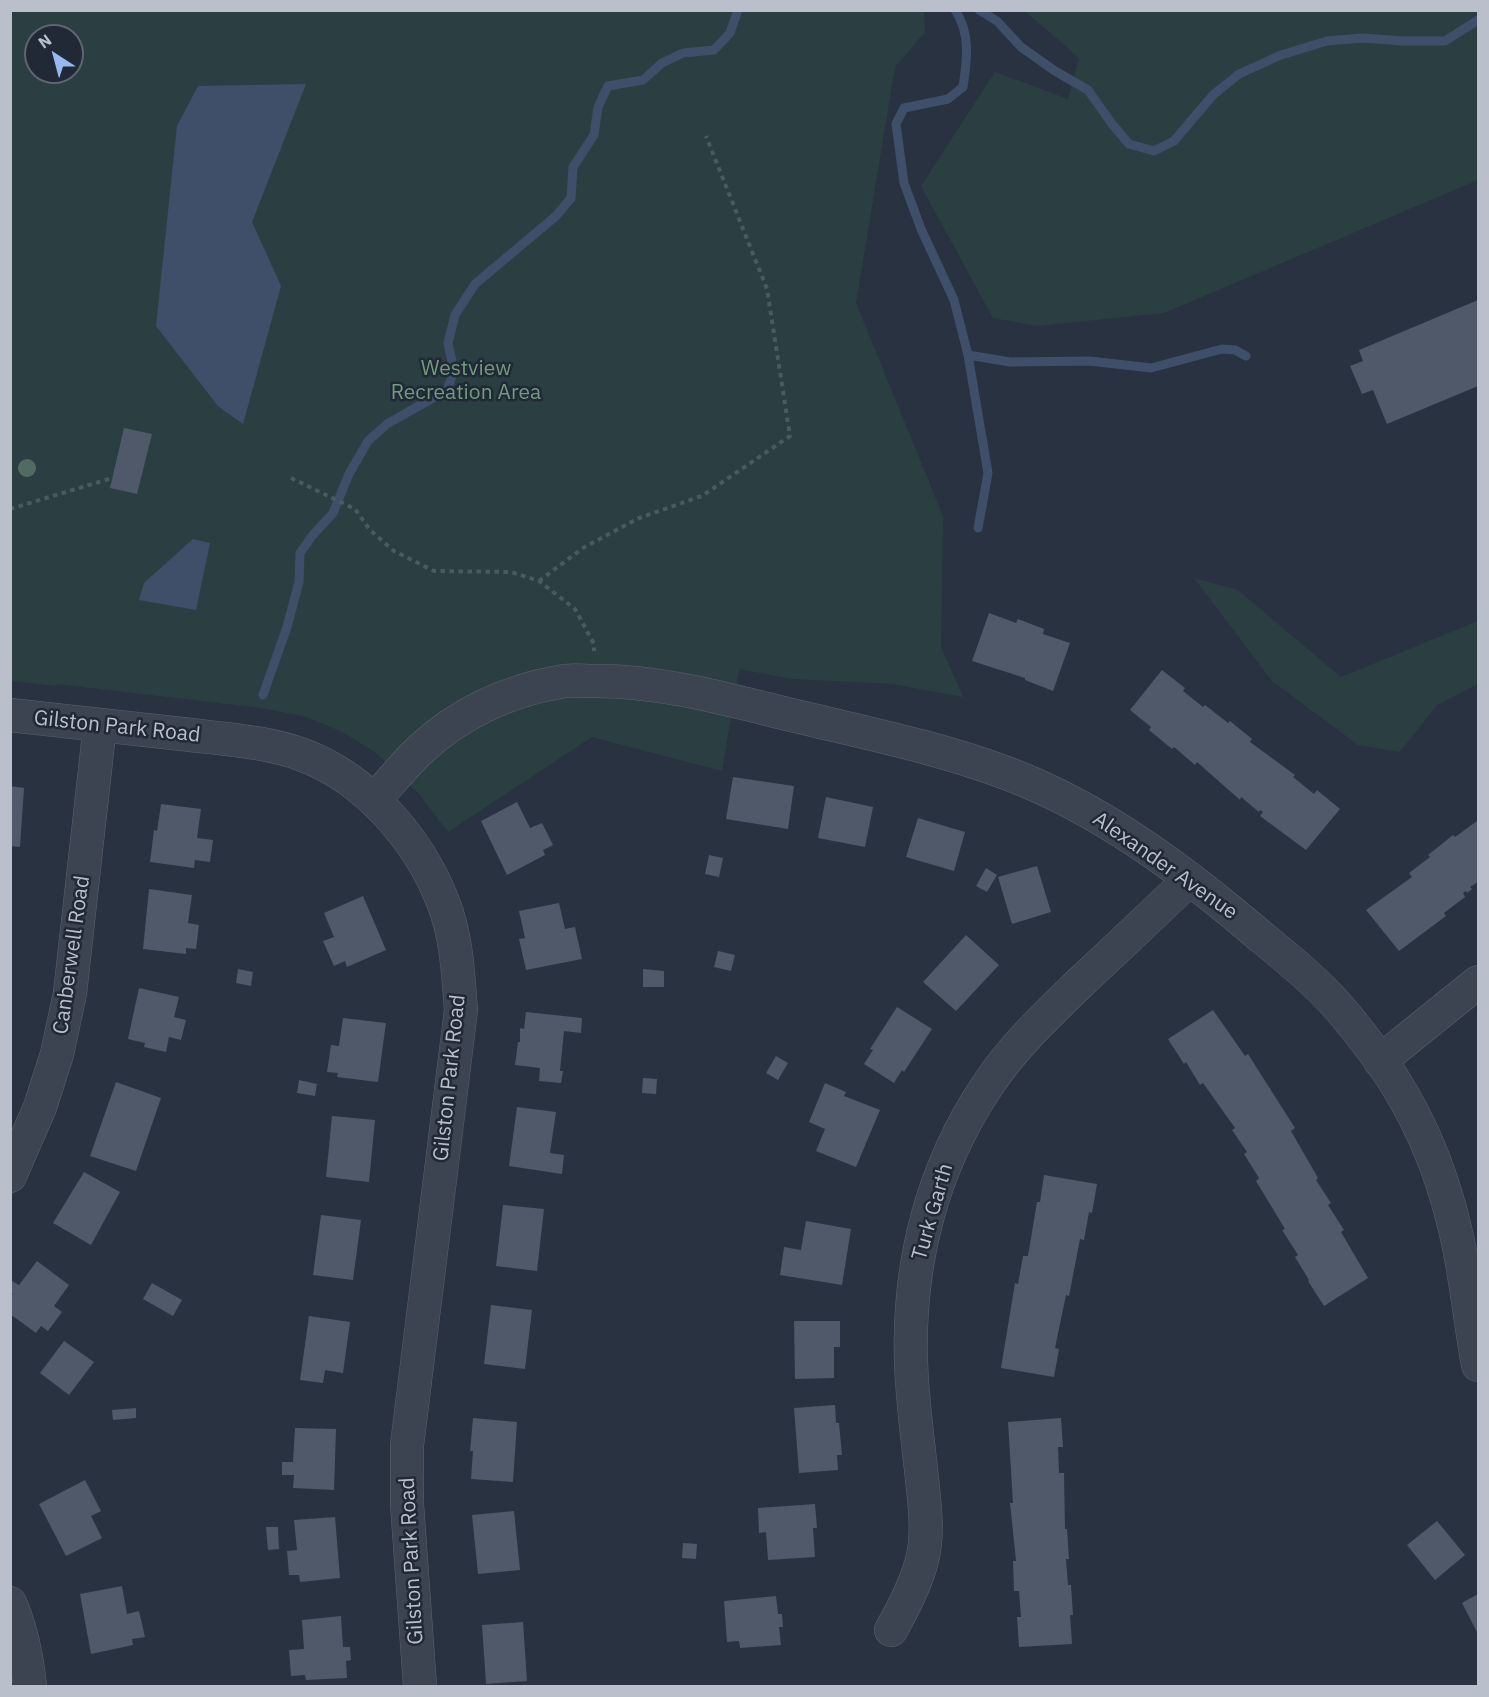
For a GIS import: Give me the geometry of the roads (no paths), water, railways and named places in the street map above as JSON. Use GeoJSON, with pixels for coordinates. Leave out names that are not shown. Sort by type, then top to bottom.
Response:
{"type":"FeatureCollection","features":[{"type":"Feature","properties":{"kind":"street","name":"Alexander Avenue"},"geometry":{"type":"LineString","coordinates":[[375,799],[419,750],[453,724],[492,701],[562,681],[593,681],[656,686],[719,697],[951,755],[1011,775],[1075,804],[1134,840],[1190,879],[1298,968],[1341,1009],[1380,1061],[1409,1107],[1428,1146],[1445,1191],[1457,1235],[1479,1365]]}},
{"type":"Feature","properties":{"kind":"street","name":"Gilston Park Road"},"geometry":{"type":"LineString","coordinates":[[10,715],[251,742],[303,755],[342,775],[375,799],[414,847],[444,903],[457,954],[461,1010],[407,1445],[407,1504],[420,1686]]}},
{"type":"Feature","properties":{"kind":"street","name":"Canberwell Road"},"geometry":{"type":"LineString","coordinates":[[10,1176],[47,1086],[57,1054],[70,993],[99,725]]}},
{"type":"Feature","properties":{"kind":"street","name":"Turk Garth"},"geometry":{"type":"LineString","coordinates":[[891,1630],[909,1599],[921,1562],[926,1521],[911,1362],[911,1310],[920,1242],[937,1181],[961,1128],[988,1084],[1019,1046],[1058,1004],[1190,879]]}},
{"type":"Feature","properties":{"kind":"street"},"geometry":{"type":"LineString","coordinates":[[1380,1061],[1479,982]]}},
{"type":"Feature","properties":{"kind":"street"},"geometry":{"type":"LineString","coordinates":[[10,1603],[18,1620],[28,1660],[30,1686]]}},
{"type":"Feature","properties":{"kind":"water"},"geometry":{"type":"Polygon","coordinates":[[[306,84],[252,222],[281,286],[243,424],[218,406],[156,326],[177,126],[198,86],[306,84]]]}},
{"type":"Feature","properties":{"kind":"water"},"geometry":{"type":"Polygon","coordinates":[[[193,539],[210,543],[196,610],[139,600],[144,583],[193,539]]]}},
{"type":"Feature","properties":{"kind":"waterway"},"geometry":{"type":"LineString","coordinates":[[263,695],[287,627],[299,582],[300,553],[333,513],[349,474],[368,441],[387,424],[447,390],[454,371],[448,343],[455,315],[475,284],[556,216],[571,198],[573,167],[594,135],[598,107],[608,86],[643,80],[662,63],[683,53],[714,50],[730,33],[738,10]]}},
{"type":"Feature","properties":{"kind":"waterway"},"geometry":{"type":"LineString","coordinates":[[955,10],[966,38],[963,87],[948,99],[904,108],[896,124],[904,183],[921,229],[954,300],[968,355],[988,473],[978,528]]}},
{"type":"Feature","properties":{"kind":"waterway"},"geometry":{"type":"LineString","coordinates":[[979,10],[997,21],[1021,47],[1055,71],[1088,90],[1129,144],[1154,151],[1174,141],[1213,95],[1239,74],[1281,55],[1327,41],[1363,38],[1445,41],[1478,20]]}},
{"type":"Feature","properties":{"kind":"waterway"},"geometry":{"type":"LineString","coordinates":[[968,355],[1010,362],[1090,361],[1151,368],[1222,349],[1235,350],[1246,356]]}},
{"type":"Feature","properties":{"kind":"park label","name":"Westview Recreation Area"},"geometry":{"type":"Point","coordinates":[466,381]}}]}
